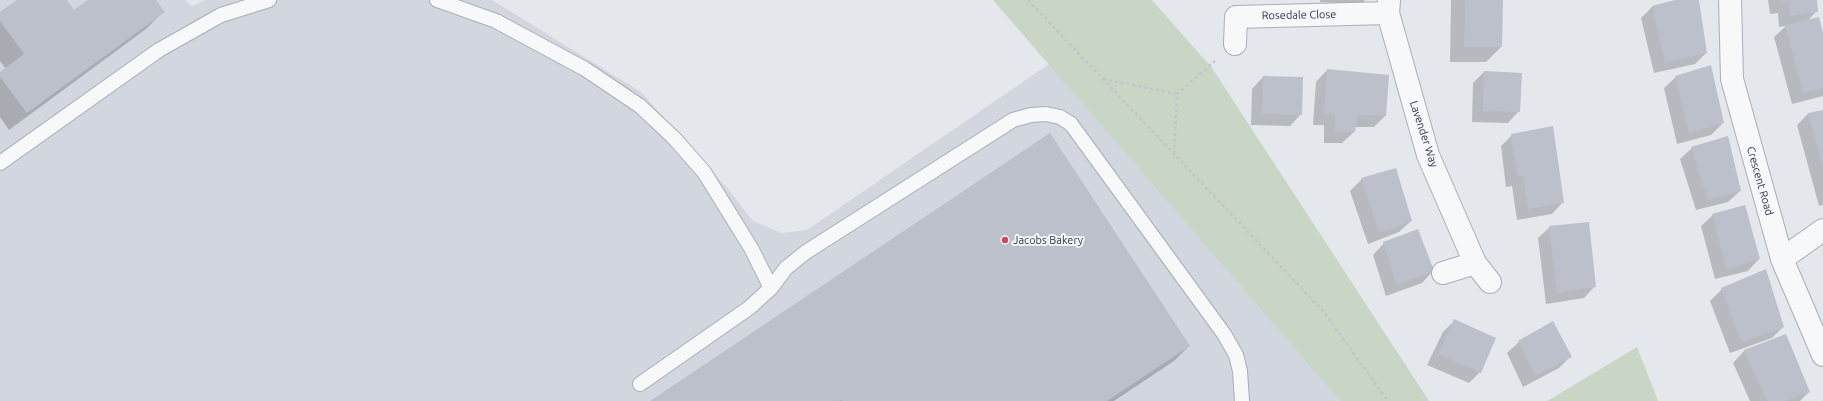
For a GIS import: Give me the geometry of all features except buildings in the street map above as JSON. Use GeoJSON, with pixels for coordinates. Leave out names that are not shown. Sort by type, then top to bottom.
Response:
{"type":"FeatureCollection","features":[{"type":"Feature","properties":{"kind":"street","name":"Crescent Road"},"geometry":{"type":"LineString","coordinates":[[1730,0],[1732,79],[1782,259],[1823,355]]}},
{"type":"Feature","properties":{"kind":"street","name":"Rosedale Close"},"geometry":{"type":"LineString","coordinates":[[1236,44],[1236,17],[1389,7]]}},
{"type":"Feature","properties":{"kind":"street","name":"Lavender Way"},"geometry":{"type":"LineString","coordinates":[[1389,7],[1428,155],[1475,263],[1490,282]]}},
{"type":"Feature","properties":{"kind":"street"},"geometry":{"type":"LineString","coordinates":[[1782,259],[1823,230]]}},
{"type":"Feature","properties":{"kind":"street"},"geometry":{"type":"LineString","coordinates":[[1443,274],[1475,263]]}},
{"type":"Feature","properties":{"kind":"lane"},"geometry":{"type":"LineString","coordinates":[[0,163],[159,50],[221,15],[269,0]]}},
{"type":"Feature","properties":{"kind":"lane"},"geometry":{"type":"LineString","coordinates":[[437,0],[496,21],[585,69],[640,106],[674,138],[704,172],[751,248],[771,288]]}},
{"type":"Feature","properties":{"kind":"lane"},"geometry":{"type":"LineString","coordinates":[[640,384],[749,308],[771,288],[786,268],[806,252],[1013,120],[1031,115],[1046,114],[1060,117],[1071,124],[1224,334],[1236,355],[1240,371],[1242,401]]}},
{"type":"Feature","properties":{"kind":"path"},"geometry":{"type":"LineString","coordinates":[[1028,0],[1323,311],[1388,401]]}},
{"type":"Feature","properties":{"kind":"path"},"geometry":{"type":"LineString","coordinates":[[1174,154],[1176,94],[1236,44]]}},
{"type":"Feature","properties":{"kind":"path"},"geometry":{"type":"LineString","coordinates":[[1102,78],[1176,94]]}},
{"type":"Feature","properties":{"kind":"shaded area"},"geometry":{"type":"Polygon","coordinates":[[[0,0],[185,0],[192,6],[205,0],[492,0],[641,92],[727,188],[753,221],[781,233],[807,230],[1049,64],[1340,401],[0,401],[0,0]]]}},
{"type":"Feature","properties":{"kind":"green space"},"geometry":{"type":"Polygon","coordinates":[[[993,0],[1152,0],[1212,68],[1429,401],[1340,401],[993,0]]]}},
{"type":"Feature","properties":{"kind":"green space"},"geometry":{"type":"Polygon","coordinates":[[[1637,347],[1658,401],[1547,401],[1549,400],[1637,347]]]}},
{"type":"Feature","properties":{"kind":"place","name":"Jacobs Bakery"},"geometry":{"type":"Point","coordinates":[1005,240]}}]}
